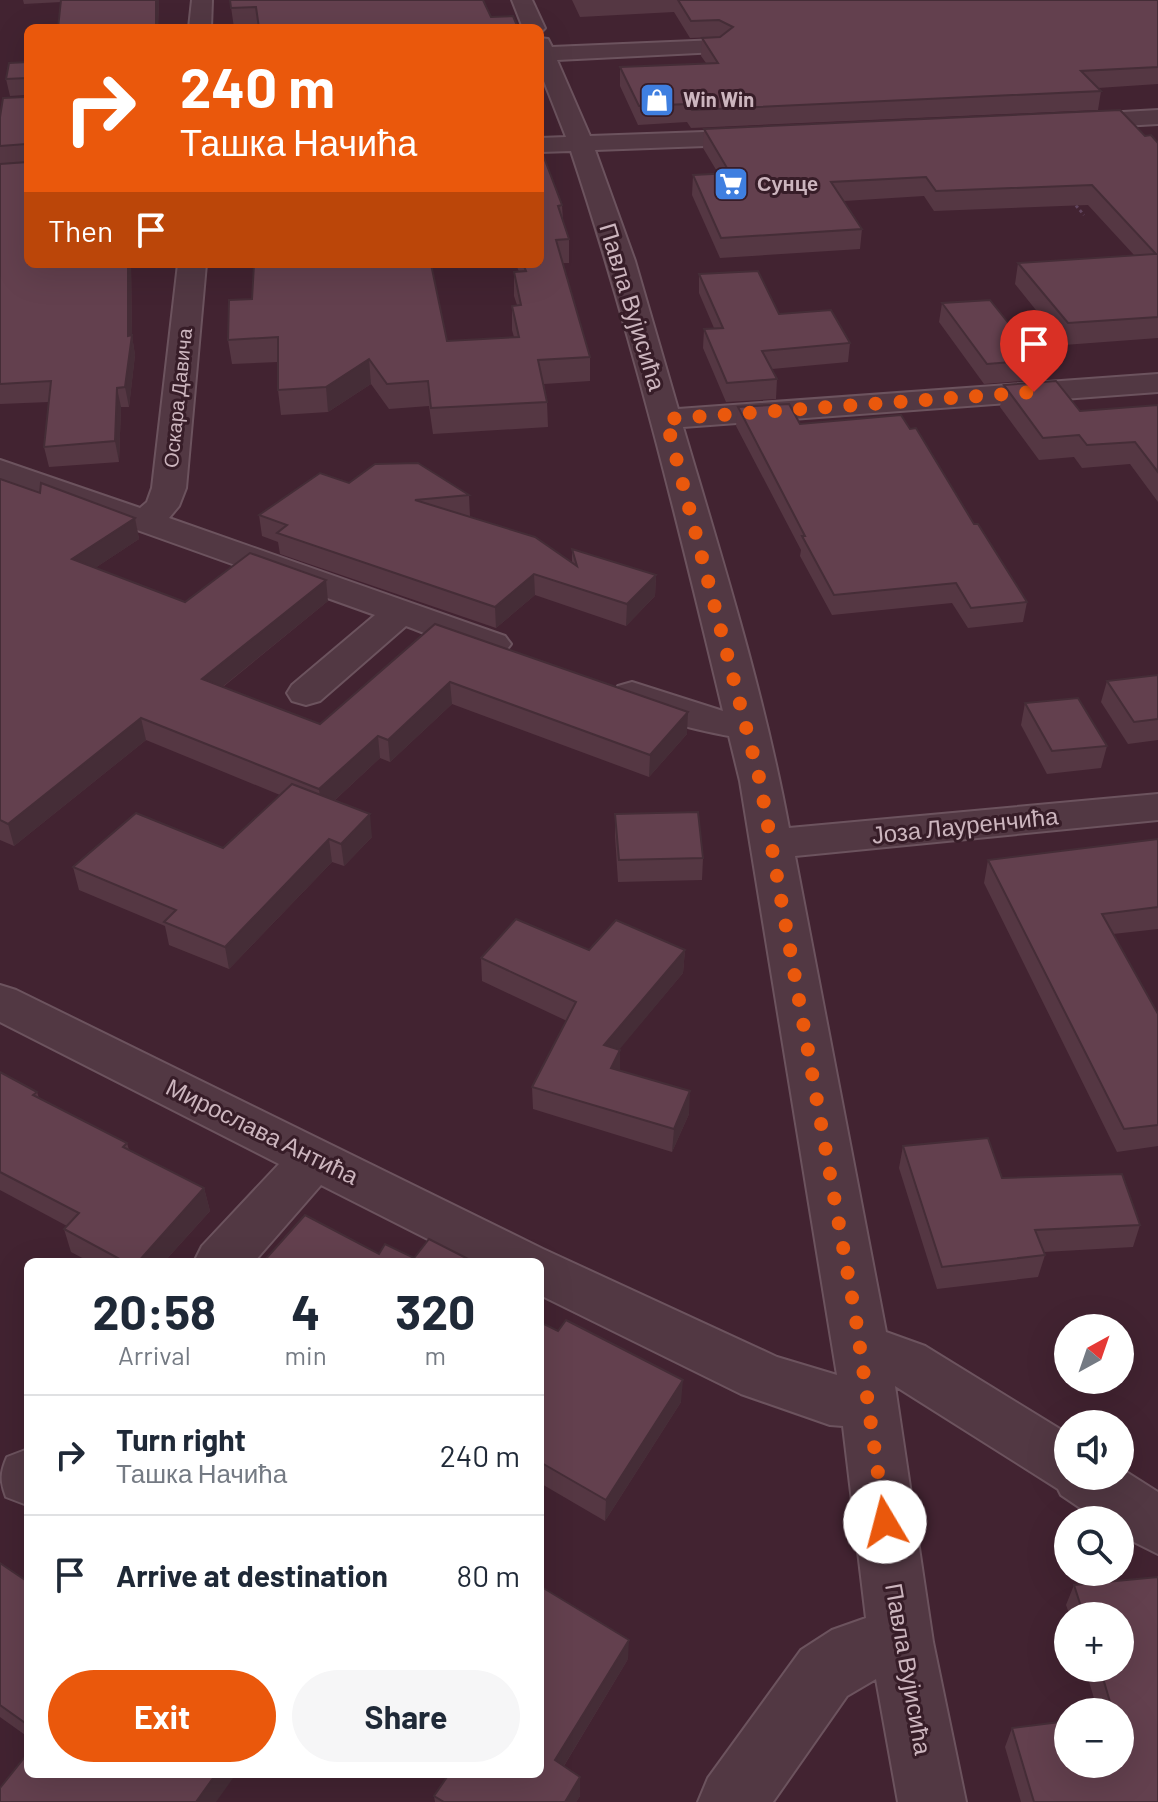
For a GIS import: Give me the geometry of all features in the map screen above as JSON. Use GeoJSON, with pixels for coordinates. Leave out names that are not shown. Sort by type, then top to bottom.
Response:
{"type":"FeatureCollection","features":[{"type":"Feature","properties":{"kind":"street"},"geometry":{"type":"LineString","coordinates":[[200,24],[202,0]]}},
{"type":"Feature","properties":{"kind":"street"},"geometry":{"type":"LineString","coordinates":[[522,0],[532,24]]}},
{"type":"Feature","properties":{"kind":"street"},"geometry":{"type":"LineString","coordinates":[[544,49],[718,46]]}},
{"type":"Feature","properties":{"kind":"street","name":"Павла Вујисића"},"geometry":{"type":"LineString","coordinates":[[544,54],[581,144],[621,261],[666,419],[746,726],[772,844],[861,1347],[901,1642],[932,1802]]}},
{"type":"Feature","properties":{"kind":"street"},"geometry":{"type":"LineString","coordinates":[[1051,123],[1158,117]]}},
{"type":"Feature","properties":{"kind":"street"},"geometry":{"type":"LineString","coordinates":[[544,145],[786,136]]}},
{"type":"Feature","properties":{"kind":"street","name":"Оскара Давича"},"geometry":{"type":"LineString","coordinates":[[145,522],[162,506],[169,488],[192,268]]}},
{"type":"Feature","properties":{"kind":"street"},"geometry":{"type":"LineString","coordinates":[[666,419],[1158,383]]}},
{"type":"Feature","properties":{"kind":"street"},"geometry":{"type":"LineString","coordinates":[[0,470],[519,654]]}},
{"type":"Feature","properties":{"kind":"street"},"geometry":{"type":"LineString","coordinates":[[306,693],[400,612]]}},
{"type":"Feature","properties":{"kind":"street"},"geometry":{"type":"LineString","coordinates":[[594,680],[698,717],[727,725],[746,726]]}},
{"type":"Feature","properties":{"kind":"street","name":"Јоза Лауренчића"},"geometry":{"type":"LineString","coordinates":[[772,844],[1158,807]]}},
{"type":"Feature","properties":{"kind":"street","name":"Мирослава Антића"},"geometry":{"type":"LineString","coordinates":[[0,1002],[515,1258]]}},
{"type":"Feature","properties":{"kind":"street"},"geometry":{"type":"LineString","coordinates":[[225,1258],[315,1158]]}},
{"type":"Feature","properties":{"kind":"street"},"geometry":{"type":"LineString","coordinates":[[544,1272],[761,1376],[830,1400],[868,1403]]}},
{"type":"Feature","properties":{"kind":"street"},"geometry":{"type":"LineString","coordinates":[[861,1347],[905,1363],[1054,1457]]}},
{"type":"Feature","properties":{"kind":"street"},"geometry":{"type":"LineString","coordinates":[[1103,1490],[1158,1526]]}},
{"type":"Feature","properties":{"kind":"street"},"geometry":{"type":"LineString","coordinates":[[732,1802],[824,1673],[855,1652],[901,1642]]}},
{"type":"Feature","properties":{"kind":"path"},"geometry":{"type":"LineString","coordinates":[[1064,193],[1084,215]]}},
{"type":"Feature","properties":{"kind":"building"},"geometry":{"type":"Polygon","coordinates":[[[61,0],[156,0],[156,24],[58,24],[61,0]]]}},
{"type":"Feature","properties":{"kind":"building"},"geometry":{"type":"Polygon","coordinates":[[[230,0],[483,0],[491,17],[513,16],[516,24],[258,24],[256,7],[231,8],[230,0]]]}},
{"type":"Feature","properties":{"kind":"building"},"geometry":{"type":"Polygon","coordinates":[[[678,0],[1158,0],[1158,67],[1081,71],[1101,91],[692,110],[688,104],[639,106],[620,67],[718,63],[702,38],[720,37],[733,27],[719,20],[691,21],[678,0]]]}},
{"type":"Feature","properties":{"kind":"building"},"geometry":{"type":"Polygon","coordinates":[[[24,62],[24,78],[6,79],[9,63],[24,62]]]}},
{"type":"Feature","properties":{"kind":"building"},"geometry":{"type":"Polygon","coordinates":[[[24,97],[24,144],[0,146],[3,98],[24,97]]]}},
{"type":"Feature","properties":{"kind":"building"},"geometry":{"type":"Polygon","coordinates":[[[1120,110],[1145,136],[1151,135],[1158,143],[1158,317],[1068,323],[1018,263],[1156,254],[1092,185],[936,191],[926,177],[831,182],[862,229],[721,238],[693,175],[730,173],[704,129],[1120,110]]]}},
{"type":"Feature","properties":{"kind":"building"},"geometry":{"type":"Polygon","coordinates":[[[544,158],[562,205],[558,206],[569,239],[556,240],[590,357],[538,360],[547,402],[431,408],[428,381],[387,384],[369,359],[326,387],[278,390],[278,337],[228,340],[229,300],[252,299],[254,268],[432,268],[447,341],[519,337],[512,306],[521,305],[514,272],[526,271],[525,268],[544,268],[544,158]]]}},
{"type":"Feature","properties":{"kind":"building"},"geometry":{"type":"Polygon","coordinates":[[[24,162],[24,268],[128,268],[128,336],[132,335],[125,387],[117,388],[115,441],[44,447],[51,381],[0,384],[0,164],[24,162]]]}},
{"type":"Feature","properties":{"kind":"building"},"geometry":{"type":"Polygon","coordinates":[[[758,271],[779,314],[831,310],[850,343],[762,351],[777,379],[727,383],[704,329],[723,328],[699,274],[758,271]]]}},
{"type":"Feature","properties":{"kind":"building"},"geometry":{"type":"Polygon","coordinates":[[[990,300],[1038,360],[987,364],[942,303],[990,300]]]}},
{"type":"Feature","properties":{"kind":"building"},"geometry":{"type":"Polygon","coordinates":[[[1056,381],[1080,411],[1158,405],[1158,472],[1135,442],[1087,445],[1079,435],[1043,438],[1004,385],[1056,381]]]}},
{"type":"Feature","properties":{"kind":"building"},"geometry":{"type":"Polygon","coordinates":[[[789,404],[800,424],[901,415],[910,429],[916,428],[974,524],[978,524],[1027,602],[971,608],[956,583],[834,595],[738,407],[789,404]]]}},
{"type":"Feature","properties":{"kind":"building"},"geometry":{"type":"Polygon","coordinates":[[[418,463],[469,495],[415,500],[535,537],[577,566],[572,549],[656,575],[627,604],[534,574],[495,607],[277,533],[287,525],[259,515],[320,473],[349,483],[375,464],[418,463]]]}},
{"type":"Feature","properties":{"kind":"building"},"geometry":{"type":"Polygon","coordinates":[[[0,479],[40,493],[41,483],[135,518],[72,559],[185,602],[250,553],[326,580],[202,679],[320,724],[435,624],[688,712],[650,755],[450,682],[388,740],[378,736],[319,789],[141,718],[8,824],[0,820],[0,479]]]}},
{"type":"Feature","properties":{"kind":"building"},"geometry":{"type":"Polygon","coordinates":[[[1158,675],[1158,719],[1134,722],[1107,681],[1158,675]]]}},
{"type":"Feature","properties":{"kind":"building"},"geometry":{"type":"Polygon","coordinates":[[[1078,698],[1107,746],[1052,751],[1025,703],[1078,698]]]}},
{"type":"Feature","properties":{"kind":"building"},"geometry":{"type":"Polygon","coordinates":[[[292,784],[370,814],[341,844],[329,839],[225,947],[164,922],[176,910],[73,867],[136,813],[223,848],[292,784]]]}},
{"type":"Feature","properties":{"kind":"building"},"geometry":{"type":"Polygon","coordinates":[[[698,812],[703,858],[619,860],[615,814],[698,812]]]}},
{"type":"Feature","properties":{"kind":"building"},"geometry":{"type":"Polygon","coordinates":[[[1158,839],[1158,907],[1102,914],[1158,1014],[1158,1125],[1124,1129],[988,860],[1158,839]]]}},
{"type":"Feature","properties":{"kind":"building"},"geometry":{"type":"Polygon","coordinates":[[[516,919],[589,950],[616,920],[685,950],[604,1045],[620,1050],[611,1068],[690,1091],[674,1129],[532,1087],[576,1002],[481,958],[516,919]]]}},
{"type":"Feature","properties":{"kind":"building"},"geometry":{"type":"Polygon","coordinates":[[[0,1072],[37,1092],[33,1095],[127,1143],[123,1147],[204,1188],[142,1258],[118,1258],[64,1229],[79,1213],[0,1172],[0,1072]]]}},
{"type":"Feature","properties":{"kind":"building"},"geometry":{"type":"Polygon","coordinates":[[[988,1138],[1002,1178],[1122,1174],[1140,1225],[1035,1230],[1045,1255],[942,1267],[903,1146],[988,1138]]]}},
{"type":"Feature","properties":{"kind":"building"},"geometry":{"type":"Polygon","coordinates":[[[305,1215],[379,1254],[385,1244],[414,1258],[267,1258],[305,1215]]]}},
{"type":"Feature","properties":{"kind":"building"},"geometry":{"type":"Polygon","coordinates":[[[429,1239],[466,1258],[414,1258],[429,1239]]]}},
{"type":"Feature","properties":{"kind":"building"},"geometry":{"type":"Polygon","coordinates":[[[566,1320],[683,1380],[606,1500],[544,1464],[544,1324],[558,1331],[566,1320]]]}},
{"type":"Feature","properties":{"kind":"building"},"geometry":{"type":"Polygon","coordinates":[[[0,1563],[24,1579],[24,1722],[0,1705],[0,1563]]]}},
{"type":"Feature","properties":{"kind":"building"},"geometry":{"type":"Polygon","coordinates":[[[1158,1577],[1158,1802],[1034,1802],[1012,1728],[1054,1723],[1054,1778],[1134,1778],[1134,1698],[1109,1698],[1104,1682],[1134,1682],[1134,1602],[1079,1602],[1074,1586],[1134,1586],[1134,1579],[1158,1577]]]}},
{"type":"Feature","properties":{"kind":"building"},"geometry":{"type":"Polygon","coordinates":[[[544,1588],[629,1640],[555,1760],[580,1777],[565,1802],[444,1802],[434,1796],[446,1778],[544,1778],[544,1588]]]}},
{"type":"Feature","properties":{"kind":"building"},"geometry":{"type":"Polygon","coordinates":[[[24,1758],[24,1778],[213,1778],[196,1802],[0,1802],[0,1788],[24,1758]]]}},
{"type":"Feature","properties":{"kind":"place","name":"Win Win"},"geometry":{"type":"Point","coordinates":[657,100]}},
{"type":"Feature","properties":{"kind":"place","name":"Сунце"},"geometry":{"type":"Point","coordinates":[731,184]}},
{"type":"Feature","properties":{"kind":"route"},"geometry":{"type":"LineString","coordinates":[[885,1522],[861,1347],[760,781],[666,419],[1034,392]]}}]}
